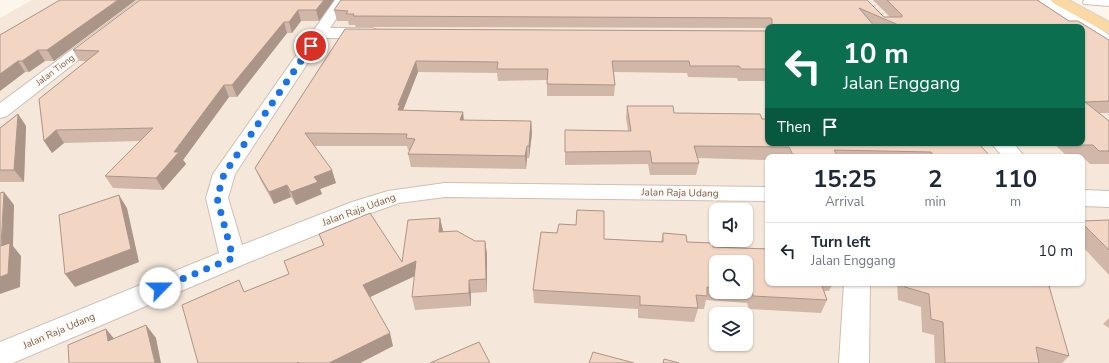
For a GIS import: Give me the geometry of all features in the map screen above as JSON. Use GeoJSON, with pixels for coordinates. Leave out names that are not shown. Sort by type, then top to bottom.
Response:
{"type":"FeatureCollection","features":[{"type":"Feature","properties":{"kind":"main road"},"geometry":{"type":"LineString","coordinates":[[1058,0],[1109,28]]}},
{"type":"Feature","properties":{"kind":"main road"},"geometry":{"type":"LineString","coordinates":[[1086,1],[1109,14]]}},
{"type":"Feature","properties":{"kind":"street","name":"Jalan Tiong"},"geometry":{"type":"LineString","coordinates":[[0,112],[148,0]]}},
{"type":"Feature","properties":{"kind":"street"},"geometry":{"type":"LineString","coordinates":[[233,258],[217,198],[224,174],[342,0]]}},
{"type":"Feature","properties":{"kind":"street"},"geometry":{"type":"LineString","coordinates":[[1046,0],[1082,24]]}},
{"type":"Feature","properties":{"kind":"street"},"geometry":{"type":"LineString","coordinates":[[1085,26],[1109,42]]}},
{"type":"Feature","properties":{"kind":"street"},"geometry":{"type":"LineString","coordinates":[[319,33],[390,33]]}},
{"type":"Feature","properties":{"kind":"street"},"geometry":{"type":"LineString","coordinates":[[1004,146],[1012,154]]}},
{"type":"Feature","properties":{"kind":"street","name":"Jalan Raja Udang"},"geometry":{"type":"LineString","coordinates":[[0,355],[233,258],[360,208],[396,196],[445,190],[765,194]]}},
{"type":"Feature","properties":{"kind":"street"},"geometry":{"type":"LineString","coordinates":[[1085,198],[1109,199]]}},
{"type":"Feature","properties":{"kind":"street"},"geometry":{"type":"LineString","coordinates":[[854,363],[856,286]]}},
{"type":"Feature","properties":{"kind":"lane"},"geometry":{"type":"LineString","coordinates":[[1086,1],[1109,2]]}},
{"type":"Feature","properties":{"kind":"shaded area"},"geometry":{"type":"Polygon","coordinates":[[[32,0],[1030,0],[1067,24],[765,24],[765,146],[1085,146],[1085,133],[1109,50],[1109,363],[0,363],[0,18],[32,0]]]}},
{"type":"Feature","properties":{"kind":"building"},"geometry":{"type":"Polygon","coordinates":[[[60,0],[118,0],[47,50],[38,50],[22,61],[18,61],[0,74],[0,35],[60,0]]]}},
{"type":"Feature","properties":{"kind":"building"},"geometry":{"type":"Polygon","coordinates":[[[140,0],[324,0],[316,10],[298,10],[289,22],[284,22],[232,85],[224,85],[174,152],[179,152],[156,178],[105,176],[153,128],[56,130],[44,141],[39,99],[99,51],[73,50],[140,0]]]}},
{"type":"Feature","properties":{"kind":"building"},"geometry":{"type":"Polygon","coordinates":[[[341,0],[867,0],[884,17],[902,17],[902,15],[887,0],[1037,0],[1069,21],[1078,21],[1083,24],[896,24],[859,8],[872,24],[772,24],[771,18],[353,16],[354,14],[346,14],[348,11],[334,10],[341,0]]]}},
{"type":"Feature","properties":{"kind":"building"},"geometry":{"type":"Polygon","coordinates":[[[1085,25],[1109,40],[1109,101],[1085,102],[1085,25]]]}},
{"type":"Feature","properties":{"kind":"building"},"geometry":{"type":"Polygon","coordinates":[[[345,29],[765,31],[765,69],[741,69],[739,66],[690,66],[689,61],[612,61],[615,85],[547,84],[548,69],[497,69],[498,62],[416,61],[398,105],[400,105],[398,110],[463,112],[460,120],[531,121],[529,146],[527,146],[525,156],[408,154],[415,139],[406,138],[407,134],[305,133],[332,170],[314,177],[318,182],[291,192],[287,185],[269,192],[255,168],[345,29]]]}},
{"type":"Feature","properties":{"kind":"building"},"geometry":{"type":"Polygon","coordinates":[[[1085,102],[1109,121],[1109,151],[1099,151],[1093,145],[1085,145],[1085,102]]]}},
{"type":"Feature","properties":{"kind":"building"},"geometry":{"type":"Polygon","coordinates":[[[627,106],[673,106],[674,113],[760,114],[762,119],[765,119],[765,146],[981,146],[988,154],[932,154],[931,152],[834,150],[836,154],[792,154],[789,147],[694,146],[699,163],[652,163],[650,151],[565,152],[565,130],[631,131],[627,106]]]}},
{"type":"Feature","properties":{"kind":"building"},"geometry":{"type":"Polygon","coordinates":[[[18,114],[14,170],[0,170],[0,128],[18,114]]]}},
{"type":"Feature","properties":{"kind":"building"},"geometry":{"type":"Polygon","coordinates":[[[4,192],[1,246],[10,243],[8,274],[0,277],[0,193],[4,192]]]}},
{"type":"Feature","properties":{"kind":"building"},"geometry":{"type":"Polygon","coordinates":[[[119,195],[131,249],[65,274],[59,215],[119,195]]]}},
{"type":"Feature","properties":{"kind":"building"},"geometry":{"type":"Polygon","coordinates":[[[577,210],[604,211],[604,239],[663,242],[663,233],[686,235],[687,242],[709,243],[709,247],[765,249],[765,286],[822,286],[827,300],[753,296],[753,255],[709,255],[709,287],[707,287],[707,296],[696,295],[698,308],[640,305],[640,296],[533,290],[541,232],[557,233],[559,224],[576,225],[577,210]]]}},
{"type":"Feature","properties":{"kind":"building"},"geometry":{"type":"Polygon","coordinates":[[[370,213],[402,262],[408,220],[440,218],[439,232],[457,231],[475,241],[485,241],[486,279],[469,280],[469,293],[412,297],[416,261],[363,285],[390,333],[329,363],[198,363],[182,305],[239,280],[244,292],[289,274],[284,261],[324,245],[319,234],[370,213]]]}},
{"type":"Feature","properties":{"kind":"building"},"geometry":{"type":"Polygon","coordinates":[[[1109,220],[1109,250],[1085,226],[1085,221],[1109,220]]]}},
{"type":"Feature","properties":{"kind":"building"},"geometry":{"type":"Polygon","coordinates":[[[1049,286],[1069,356],[1036,347],[1039,363],[945,363],[943,322],[931,319],[929,294],[905,287],[1049,286]]]}},
{"type":"Feature","properties":{"kind":"building"},"geometry":{"type":"Polygon","coordinates":[[[146,325],[155,363],[69,363],[68,345],[106,329],[108,341],[146,325]]]}},
{"type":"Feature","properties":{"kind":"building"},"geometry":{"type":"Polygon","coordinates":[[[479,342],[490,363],[430,363],[479,342]]]}},
{"type":"Feature","properties":{"kind":"building"},"geometry":{"type":"Polygon","coordinates":[[[593,352],[634,363],[589,363],[593,352]]]}},
{"type":"Feature","properties":{"kind":"building"},"geometry":{"type":"Polygon","coordinates":[[[664,359],[679,363],[663,363],[664,359]]]}},
{"type":"Feature","properties":{"kind":"route"},"geometry":{"type":"LineString","coordinates":[[160,288],[233,258],[217,198],[224,174],[311,46]]}}]}
